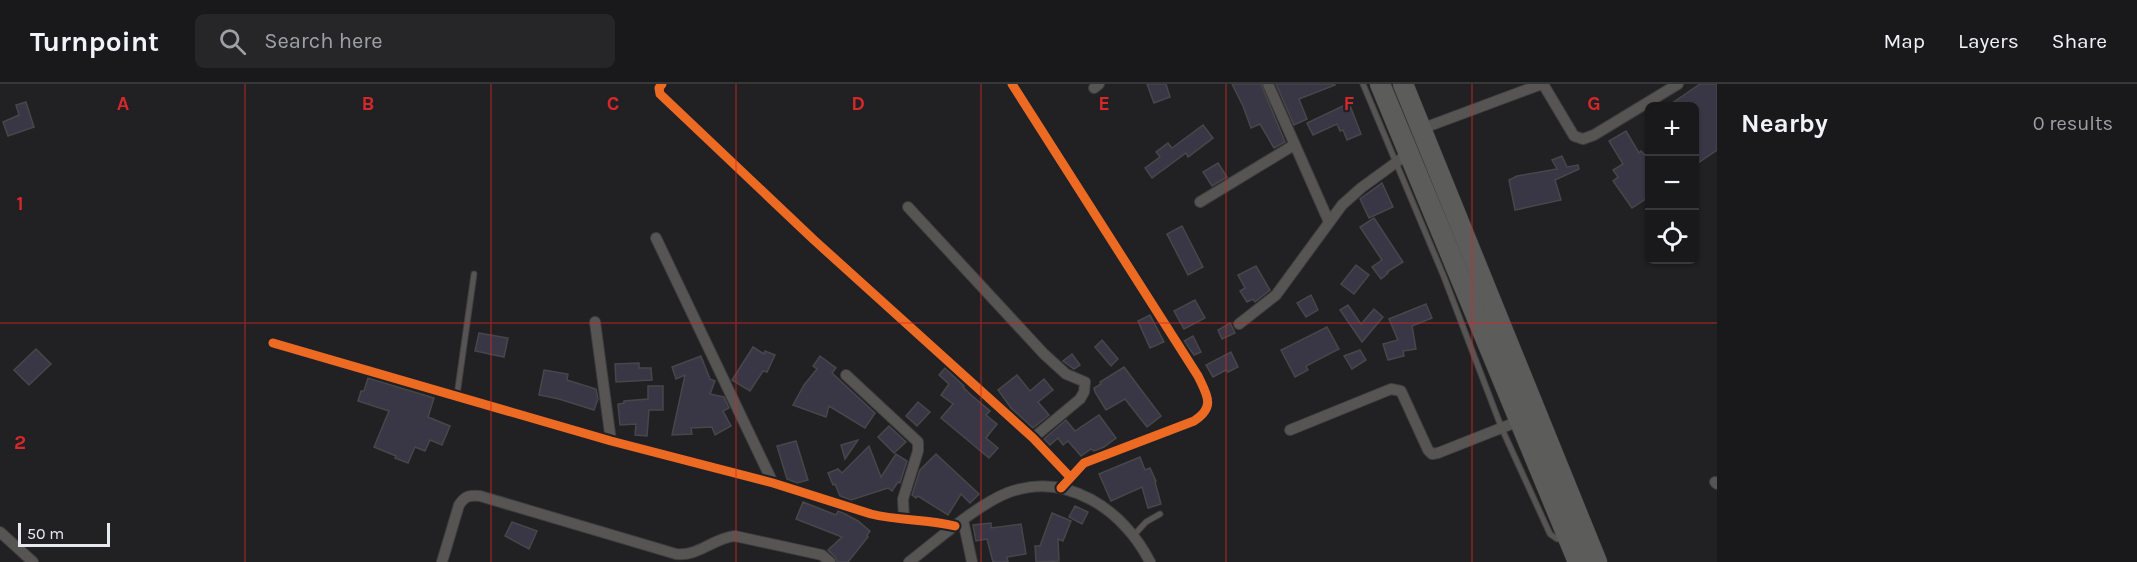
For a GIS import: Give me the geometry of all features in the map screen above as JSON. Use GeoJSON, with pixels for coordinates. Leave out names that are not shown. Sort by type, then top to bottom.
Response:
{"type":"FeatureCollection","features":[{"type":"Feature","properties":{"kind":"highway"},"geometry":{"type":"LineString","coordinates":[[1380,84],[1403,157],[1510,425],[1578,562]]}},
{"type":"Feature","properties":{"kind":"highway"},"geometry":{"type":"LineString","coordinates":[[1403,84],[1597,562]]}},
{"type":"Feature","properties":{"kind":"street"},"geometry":{"type":"LineString","coordinates":[[662,84],[659,92],[677,111],[814,240],[1033,438],[1070,477]]}},
{"type":"Feature","properties":{"kind":"street"},"geometry":{"type":"LineString","coordinates":[[1012,84],[1198,376],[1208,398],[1208,405],[1203,416],[1084,463],[1061,488]]}},
{"type":"Feature","properties":{"kind":"street"},"geometry":{"type":"LineString","coordinates":[[1268,84],[1329,222]]}},
{"type":"Feature","properties":{"kind":"street"},"geometry":{"type":"LineString","coordinates":[[1421,129],[1543,84],[1574,136],[1583,139],[1594,135],[1678,84]]}},
{"type":"Feature","properties":{"kind":"street"},"geometry":{"type":"LineString","coordinates":[[1200,202],[1294,145]]}},
{"type":"Feature","properties":{"kind":"street"},"geometry":{"type":"LineString","coordinates":[[1239,324],[1276,295],[1342,206],[1360,188],[1403,157]]}},
{"type":"Feature","properties":{"kind":"street"},"geometry":{"type":"LineString","coordinates":[[908,207],[1044,354],[1066,374],[1085,382],[1084,392],[1080,399],[1033,438]]}},
{"type":"Feature","properties":{"kind":"street"},"geometry":{"type":"LineString","coordinates":[[656,238],[773,483]]}},
{"type":"Feature","properties":{"kind":"street"},"geometry":{"type":"LineString","coordinates":[[595,322],[611,441]]}},
{"type":"Feature","properties":{"kind":"street"},"geometry":{"type":"LineString","coordinates":[[273,343],[611,441],[773,483],[886,518],[959,523]]}},
{"type":"Feature","properties":{"kind":"street"},"geometry":{"type":"LineString","coordinates":[[846,375],[918,442],[918,451],[902,505],[904,519]]}},
{"type":"Feature","properties":{"kind":"street"},"geometry":{"type":"LineString","coordinates":[[1290,430],[1392,389],[1401,391],[1428,450],[1432,454],[1510,425]]}},
{"type":"Feature","properties":{"kind":"street"},"geometry":{"type":"LineString","coordinates":[[909,562],[959,523],[1007,493],[1026,487],[1050,486],[1092,499],[1127,526],[1143,547],[1150,562]]}},
{"type":"Feature","properties":{"kind":"street"},"geometry":{"type":"LineString","coordinates":[[442,562],[459,505],[469,495],[491,499],[676,554],[693,553],[725,537],[735,536],[822,555],[830,562]]}},
{"type":"Feature","properties":{"kind":"street"},"geometry":{"type":"LineString","coordinates":[[959,523],[972,562]]}},
{"type":"Feature","properties":{"kind":"street"},"geometry":{"type":"LineString","coordinates":[[0,531],[33,562]]}},
{"type":"Feature","properties":{"kind":"lane"},"geometry":{"type":"LineString","coordinates":[[1363,84],[1403,157]]}},
{"type":"Feature","properties":{"kind":"lane"},"geometry":{"type":"LineString","coordinates":[[457,396],[474,274]]}},
{"type":"Feature","properties":{"kind":"lane"},"geometry":{"type":"LineString","coordinates":[[1134,535],[1146,522],[1160,514]]}},
{"type":"Feature","properties":{"kind":"building"},"geometry":{"type":"Polygon","coordinates":[[[1147,84],[1166,84],[1170,97],[1154,103],[1147,84]]]}},
{"type":"Feature","properties":{"kind":"building"},"geometry":{"type":"Polygon","coordinates":[[[1232,84],[1261,84],[1285,142],[1274,148],[1260,124],[1251,128],[1232,84]]]}},
{"type":"Feature","properties":{"kind":"building"},"geometry":{"type":"Polygon","coordinates":[[[1276,84],[1335,85],[1299,99],[1307,119],[1294,125],[1276,84]]]}},
{"type":"Feature","properties":{"kind":"building"},"geometry":{"type":"Polygon","coordinates":[[[1700,84],[1717,84],[1717,150],[1699,162],[1699,102],[1674,102],[1700,84]]]}},
{"type":"Feature","properties":{"kind":"building"},"geometry":{"type":"Polygon","coordinates":[[[26,102],[34,127],[8,136],[3,122],[19,115],[16,105],[26,102]]]}},
{"type":"Feature","properties":{"kind":"building"},"geometry":{"type":"Polygon","coordinates":[[[1349,103],[1361,134],[1347,140],[1343,130],[1340,131],[1337,124],[1313,135],[1307,123],[1349,103]]]}},
{"type":"Feature","properties":{"kind":"building"},"geometry":{"type":"Polygon","coordinates":[[[1203,125],[1213,138],[1188,157],[1186,153],[1152,178],[1145,168],[1160,157],[1156,152],[1168,143],[1172,148],[1203,125]]]}},
{"type":"Feature","properties":{"kind":"building"},"geometry":{"type":"Polygon","coordinates":[[[1626,131],[1639,153],[1641,151],[1645,155],[1645,199],[1632,208],[1613,181],[1618,177],[1613,170],[1623,164],[1609,141],[1626,131]]]}},
{"type":"Feature","properties":{"kind":"building"},"geometry":{"type":"Polygon","coordinates":[[[1562,156],[1567,167],[1578,165],[1579,169],[1555,180],[1561,200],[1515,210],[1509,180],[1517,176],[1557,169],[1552,160],[1562,156]]]}},
{"type":"Feature","properties":{"kind":"building"},"geometry":{"type":"Polygon","coordinates":[[[1218,163],[1227,177],[1212,186],[1203,172],[1218,163]]]}},
{"type":"Feature","properties":{"kind":"building"},"geometry":{"type":"Polygon","coordinates":[[[1382,183],[1393,207],[1369,218],[1360,199],[1382,183]]]}},
{"type":"Feature","properties":{"kind":"building"},"geometry":{"type":"Polygon","coordinates":[[[1374,218],[1403,262],[1387,272],[1381,279],[1372,267],[1382,260],[1360,227],[1374,218]]]}},
{"type":"Feature","properties":{"kind":"building"},"geometry":{"type":"Polygon","coordinates":[[[1182,226],[1203,267],[1188,275],[1167,234],[1182,226]]]}},
{"type":"Feature","properties":{"kind":"building"},"geometry":{"type":"Polygon","coordinates":[[[1356,265],[1369,275],[1354,294],[1341,284],[1356,265]]]}},
{"type":"Feature","properties":{"kind":"building"},"geometry":{"type":"Polygon","coordinates":[[[1256,266],[1270,290],[1255,302],[1253,299],[1247,302],[1240,291],[1245,288],[1238,275],[1256,266]]]}},
{"type":"Feature","properties":{"kind":"building"},"geometry":{"type":"Polygon","coordinates":[[[1311,295],[1318,310],[1306,317],[1297,303],[1311,295]]]}},
{"type":"Feature","properties":{"kind":"building"},"geometry":{"type":"Polygon","coordinates":[[[1195,300],[1205,318],[1184,329],[1174,311],[1195,300]]]}},
{"type":"Feature","properties":{"kind":"building"},"geometry":{"type":"Polygon","coordinates":[[[1426,304],[1432,318],[1412,326],[1416,349],[1403,351],[1404,356],[1388,360],[1383,344],[1398,340],[1389,319],[1426,304]]]}},
{"type":"Feature","properties":{"kind":"building"},"geometry":{"type":"Polygon","coordinates":[[[1348,305],[1361,324],[1374,309],[1383,317],[1362,342],[1340,310],[1348,305]]]}},
{"type":"Feature","properties":{"kind":"building"},"geometry":{"type":"Polygon","coordinates":[[[1150,315],[1164,342],[1150,348],[1138,321],[1150,315]]]}},
{"type":"Feature","properties":{"kind":"building"},"geometry":{"type":"Polygon","coordinates":[[[1230,323],[1235,333],[1222,339],[1218,330],[1230,323]]]}},
{"type":"Feature","properties":{"kind":"building"},"geometry":{"type":"Polygon","coordinates":[[[1327,327],[1339,349],[1306,366],[1308,370],[1295,377],[1281,350],[1327,327]]]}},
{"type":"Feature","properties":{"kind":"building"},"geometry":{"type":"Polygon","coordinates":[[[479,333],[508,338],[504,357],[475,351],[479,333]]]}},
{"type":"Feature","properties":{"kind":"building"},"geometry":{"type":"Polygon","coordinates":[[[1193,336],[1201,352],[1194,355],[1184,341],[1193,336]]]}},
{"type":"Feature","properties":{"kind":"building"},"geometry":{"type":"Polygon","coordinates":[[[1102,340],[1118,359],[1111,366],[1095,347],[1102,340]]]}},
{"type":"Feature","properties":{"kind":"building"},"geometry":{"type":"Polygon","coordinates":[[[753,347],[764,354],[765,351],[775,355],[767,372],[763,371],[750,391],[732,380],[753,347]]]}},
{"type":"Feature","properties":{"kind":"building"},"geometry":{"type":"Polygon","coordinates":[[[36,349],[51,364],[29,385],[14,370],[36,349]]]}},
{"type":"Feature","properties":{"kind":"building"},"geometry":{"type":"Polygon","coordinates":[[[1360,350],[1366,360],[1352,369],[1344,356],[1360,350]]]}},
{"type":"Feature","properties":{"kind":"building"},"geometry":{"type":"Polygon","coordinates":[[[1231,352],[1238,367],[1213,377],[1206,365],[1231,352]]]}},
{"type":"Feature","properties":{"kind":"building"},"geometry":{"type":"Polygon","coordinates":[[[1072,354],[1080,365],[1074,369],[1063,361],[1072,354]]]}},
{"type":"Feature","properties":{"kind":"building"},"geometry":{"type":"Polygon","coordinates":[[[701,356],[710,379],[715,381],[710,394],[724,397],[729,408],[723,411],[731,426],[715,435],[712,427],[691,428],[692,434],[672,435],[685,375],[676,379],[672,367],[701,356]]]}},
{"type":"Feature","properties":{"kind":"building"},"geometry":{"type":"Polygon","coordinates":[[[820,356],[836,368],[832,373],[875,413],[865,428],[829,406],[826,417],[793,405],[804,385],[817,369],[813,366],[820,356]]]}},
{"type":"Feature","properties":{"kind":"building"},"geometry":{"type":"Polygon","coordinates":[[[639,363],[639,368],[651,368],[652,380],[616,382],[615,364],[639,363]]]}},
{"type":"Feature","properties":{"kind":"building"},"geometry":{"type":"Polygon","coordinates":[[[1124,367],[1161,416],[1147,427],[1125,399],[1106,410],[1095,392],[1094,388],[1101,384],[1100,382],[1124,367]]]}},
{"type":"Feature","properties":{"kind":"building"},"geometry":{"type":"Polygon","coordinates":[[[945,368],[990,411],[986,415],[997,424],[986,438],[998,448],[989,458],[941,418],[953,404],[941,395],[949,384],[939,375],[945,368]]]}},
{"type":"Feature","properties":{"kind":"building"},"geometry":{"type":"Polygon","coordinates":[[[544,370],[568,374],[567,380],[596,389],[598,399],[594,410],[539,395],[544,370]]]}},
{"type":"Feature","properties":{"kind":"building"},"geometry":{"type":"Polygon","coordinates":[[[1017,375],[1030,391],[1044,379],[1053,390],[1038,402],[1049,415],[1033,428],[1011,408],[998,390],[1017,375]]]}},
{"type":"Feature","properties":{"kind":"building"},"geometry":{"type":"Polygon","coordinates":[[[368,378],[434,398],[428,417],[450,426],[442,445],[430,440],[425,451],[415,447],[408,463],[374,447],[389,411],[358,401],[368,378]]]}},
{"type":"Feature","properties":{"kind":"building"},"geometry":{"type":"Polygon","coordinates":[[[648,386],[663,386],[663,410],[649,410],[647,436],[635,435],[636,424],[620,425],[618,404],[624,401],[648,399],[648,386]]]}},
{"type":"Feature","properties":{"kind":"building"},"geometry":{"type":"Polygon","coordinates":[[[918,402],[930,412],[917,426],[906,416],[918,402]]]}},
{"type":"Feature","properties":{"kind":"building"},"geometry":{"type":"Polygon","coordinates":[[[1099,415],[1116,438],[1104,447],[1094,451],[1091,449],[1081,456],[1068,441],[1063,445],[1058,438],[1050,445],[1044,439],[1066,420],[1075,431],[1099,415]]]}},
{"type":"Feature","properties":{"kind":"building"},"geometry":{"type":"Polygon","coordinates":[[[889,426],[906,442],[894,453],[878,437],[889,426]]]}},
{"type":"Feature","properties":{"kind":"building"},"geometry":{"type":"Polygon","coordinates":[[[858,440],[845,459],[841,445],[858,440]]]}},
{"type":"Feature","properties":{"kind":"building"},"geometry":{"type":"Polygon","coordinates":[[[796,441],[808,480],[797,483],[787,479],[777,446],[796,441]]]}},
{"type":"Feature","properties":{"kind":"building"},"geometry":{"type":"Polygon","coordinates":[[[869,446],[881,477],[896,454],[907,461],[900,483],[898,482],[892,491],[888,488],[851,500],[840,496],[828,473],[838,469],[842,473],[869,446]]]}},
{"type":"Feature","properties":{"kind":"building"},"geometry":{"type":"Polygon","coordinates":[[[936,454],[979,494],[970,503],[961,494],[948,515],[918,496],[916,498],[912,495],[920,470],[936,454]]]}},
{"type":"Feature","properties":{"kind":"building"},"geometry":{"type":"Polygon","coordinates":[[[1140,457],[1145,470],[1150,468],[1156,481],[1161,504],[1148,508],[1142,487],[1111,501],[1099,474],[1140,457]]]}},
{"type":"Feature","properties":{"kind":"building"},"geometry":{"type":"Polygon","coordinates":[[[803,502],[836,515],[838,511],[843,513],[870,531],[868,537],[848,562],[837,562],[828,550],[842,537],[796,519],[803,502]]]}},
{"type":"Feature","properties":{"kind":"building"},"geometry":{"type":"Polygon","coordinates":[[[1075,506],[1088,512],[1082,524],[1069,517],[1075,506]]]}},
{"type":"Feature","properties":{"kind":"building"},"geometry":{"type":"Polygon","coordinates":[[[1052,513],[1071,521],[1063,541],[1058,539],[1059,561],[1036,562],[1035,546],[1040,546],[1052,513]]]}},
{"type":"Feature","properties":{"kind":"building"},"geometry":{"type":"Polygon","coordinates":[[[512,522],[537,531],[529,549],[505,536],[512,522]]]}},
{"type":"Feature","properties":{"kind":"building"},"geometry":{"type":"Polygon","coordinates":[[[991,523],[991,528],[1021,524],[1026,554],[1007,557],[1008,562],[993,562],[987,539],[976,541],[973,525],[991,523]]]}},
{"type":"Feature","properties":{"kind":"cycle path"},"geometry":{"type":"LineString","coordinates":[[662,84],[659,88],[660,94],[814,240],[1033,438],[1070,477]]}},
{"type":"Feature","properties":{"kind":"cycle path"},"geometry":{"type":"LineString","coordinates":[[1012,84],[1198,376],[1208,400],[1205,411],[1194,421],[1084,463],[1061,488]]}},
{"type":"Feature","properties":{"kind":"cycle path"},"geometry":{"type":"LineString","coordinates":[[273,343],[611,441],[773,483],[871,514],[955,526]]}}]}
